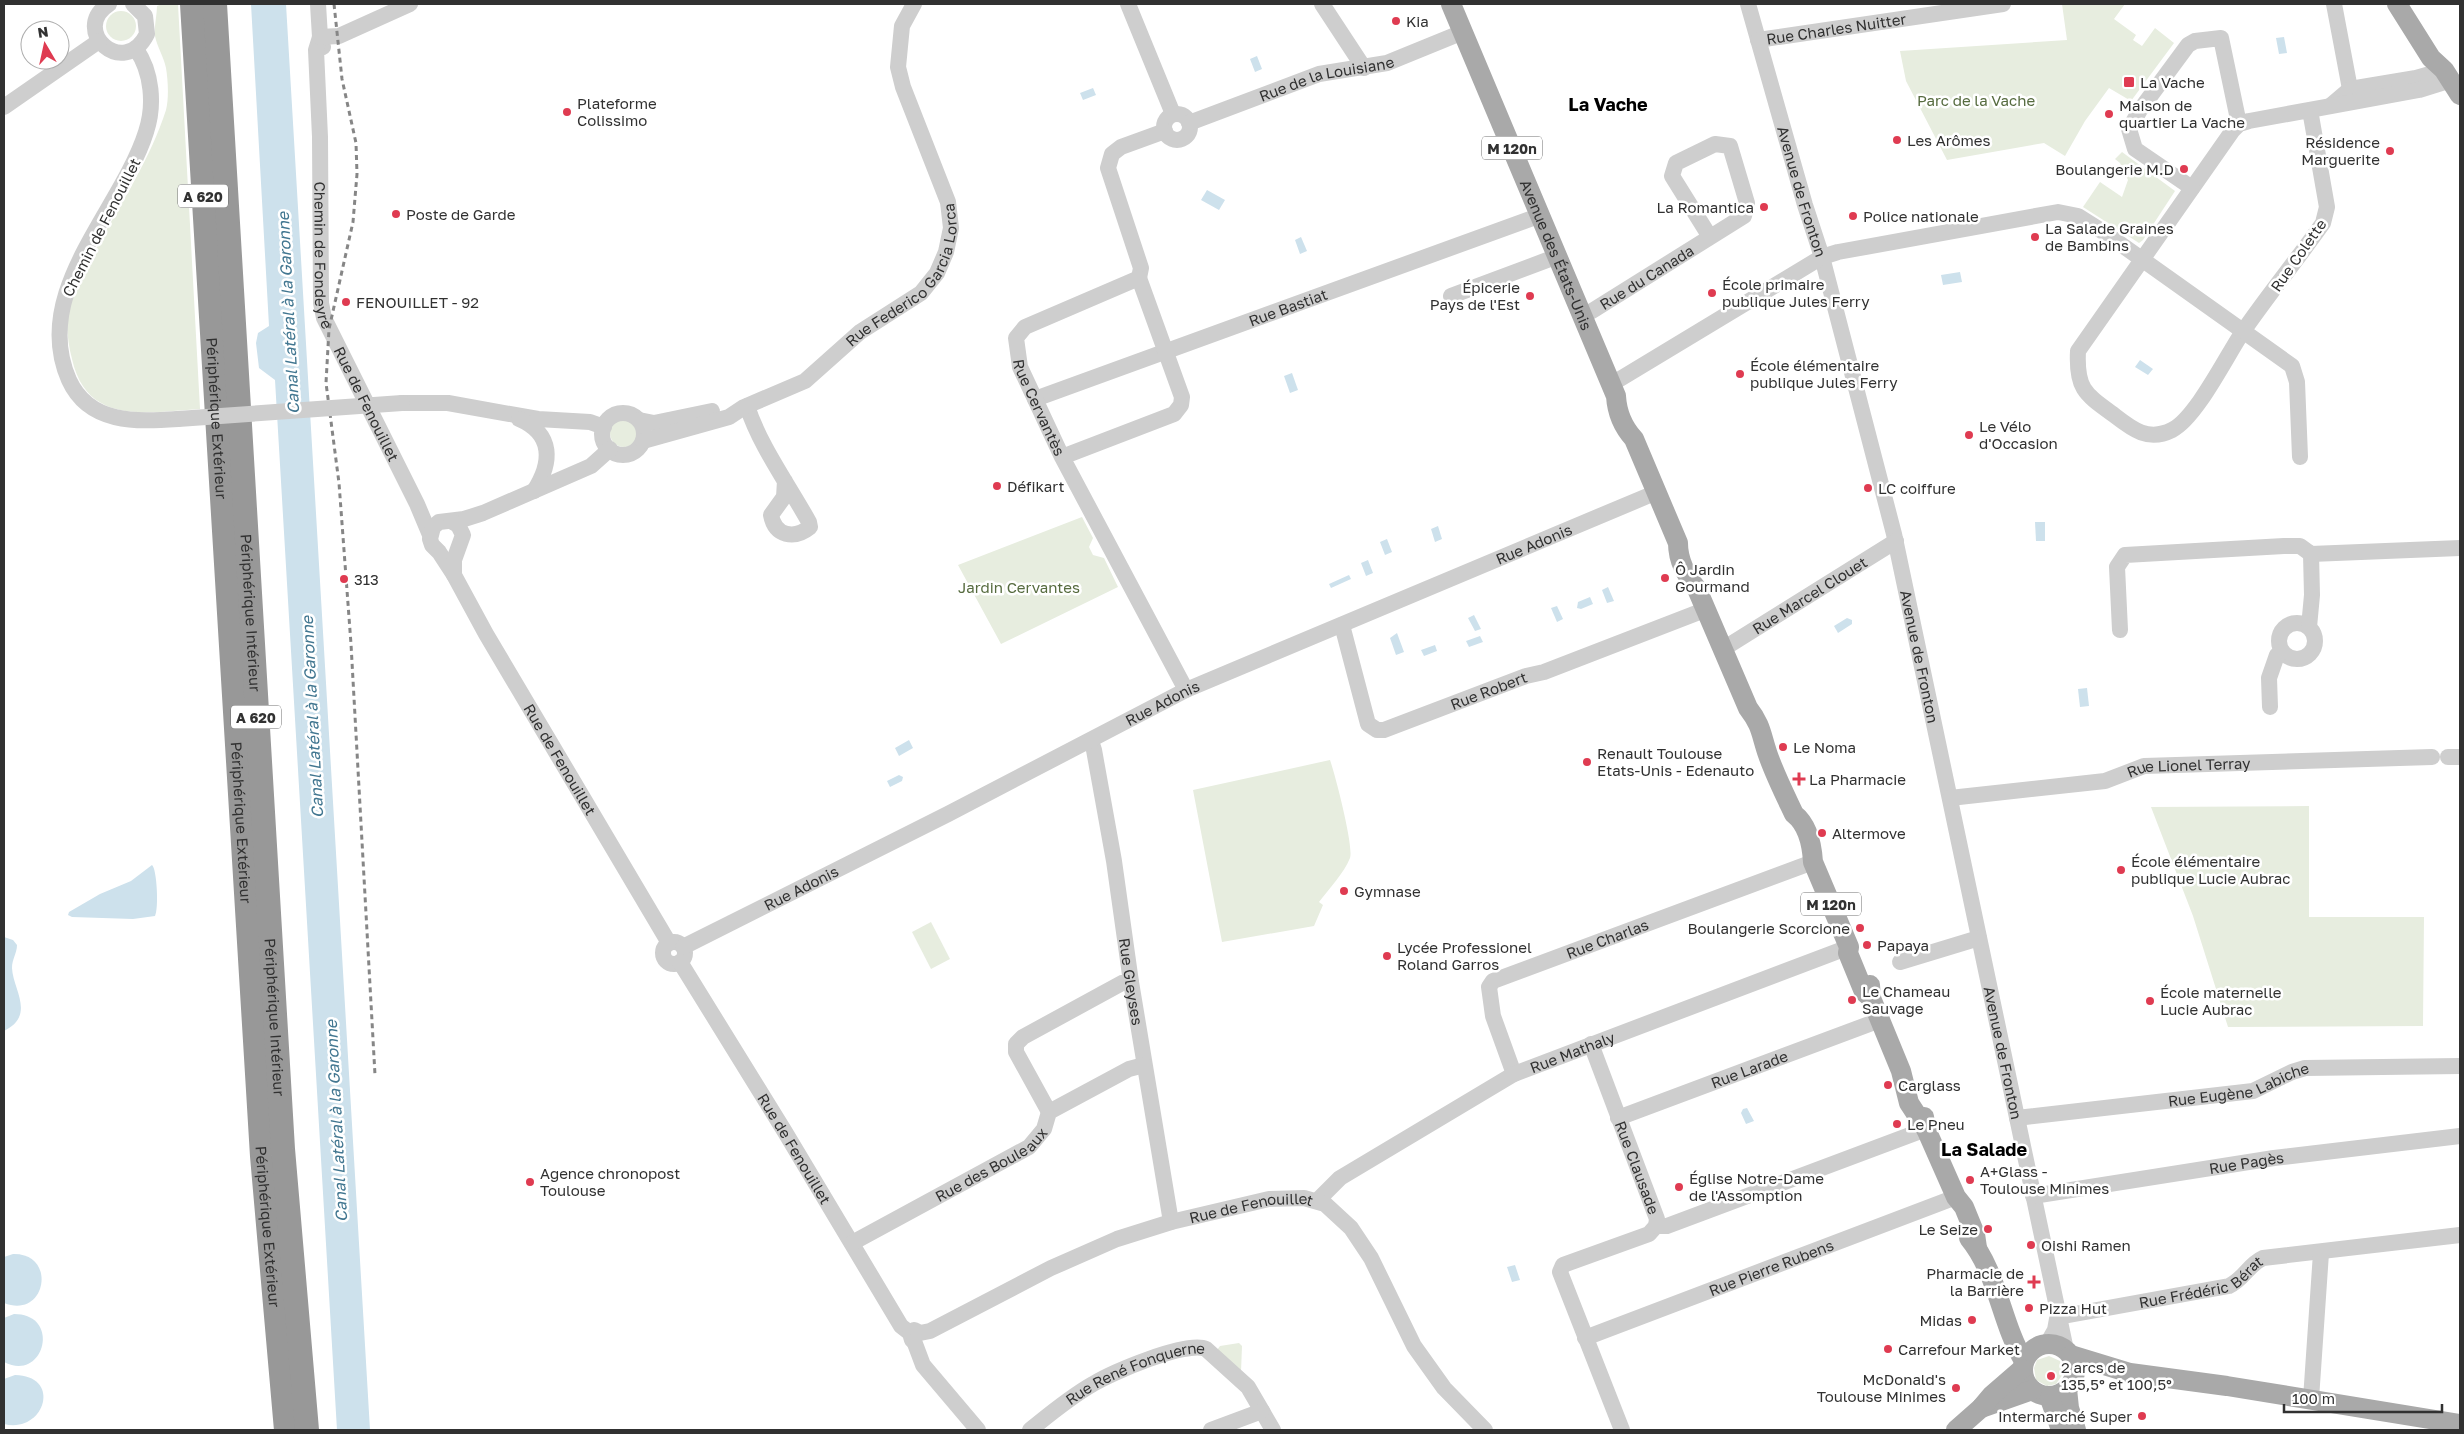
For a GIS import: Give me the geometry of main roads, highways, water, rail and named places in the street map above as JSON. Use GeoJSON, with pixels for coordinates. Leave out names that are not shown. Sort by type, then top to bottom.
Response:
{"type":"FeatureCollection","features":[{"type":"Feature","properties":{"kind":"highway","name":"Périphérique Extérieur"},"geometry":{"type":"LineString","coordinates":[[192,4],[262,1156],[286,1430]]}},
{"type":"Feature","properties":{"kind":"highway","name":"Périphérique Intérieur"},"geometry":{"type":"LineString","coordinates":[[215,4],[283,1140],[307,1430]]}},
{"type":"Feature","properties":{"kind":"main road","name":"Avenue des États-Unis"},"geometry":{"type":"LineString","coordinates":[[1450,4],[1541,215],[1613,390],[1628,412],[1634,428],[1634,439],[1678,543],[1685,549],[1696,572],[1697,589],[1748,708],[1757,720],[1765,737],[1768,754],[1794,814],[1802,820],[1812,847],[1813,862],[1849,947],[1854,950],[1871,989],[1871,998],[1901,1071],[1910,1080],[1919,1099],[1926,1129],[1956,1196],[1964,1206],[1975,1234],[1977,1248],[2000,1300],[2015,1346],[2045,1354],[2025,1380],[2055,1389]]}},
{"type":"Feature","properties":{"kind":"main road"},"geometry":{"type":"LineString","coordinates":[[2397,4],[2431,58],[2452,82]]}},
{"type":"Feature","properties":{"kind":"main road"},"geometry":{"type":"LineString","coordinates":[[2406,4],[2438,54],[2452,82]]}},
{"type":"Feature","properties":{"kind":"main road"},"geometry":{"type":"LineString","coordinates":[[2045,1354],[2075,1368],[2055,1389]]}},
{"type":"Feature","properties":{"kind":"main road"},"geometry":{"type":"LineString","coordinates":[[1956,1430],[1981,1408],[1992,1394],[2045,1354],[2130,1373],[2311,1399],[2460,1424]]}},
{"type":"Feature","properties":{"kind":"main road"},"geometry":{"type":"LineString","coordinates":[[1981,1408],[2104,1374],[2130,1373]]}},
{"type":"Feature","properties":{"kind":"main road"},"geometry":{"type":"LineString","coordinates":[[2055,1389],[2061,1430]]}},
{"type":"Feature","properties":{"kind":"main road"},"geometry":{"type":"LineString","coordinates":[[2055,1389],[2076,1430]]}},
{"type":"Feature","properties":{"kind":"water","name":"Canal Latéral à la Garonne"},"geometry":{"type":"Polygon","coordinates":[[[251,4],[286,4],[370,1430],[337,1430],[275,380],[259,368],[256,343],[258,333],[269,326],[251,4]]]}},
{"type":"Feature","properties":{"kind":"water"},"geometry":{"type":"Polygon","coordinates":[[[2284,37],[2287,53],[2279,54],[2276,38],[2284,37]]]}},
{"type":"Feature","properties":{"kind":"water"},"geometry":{"type":"Polygon","coordinates":[[[1257,56],[1262,69],[1255,72],[1250,59],[1257,56]]]}},
{"type":"Feature","properties":{"kind":"water"},"geometry":{"type":"Polygon","coordinates":[[[1093,88],[1096,95],[1083,100],[1080,93],[1093,88]]]}},
{"type":"Feature","properties":{"kind":"water"},"geometry":{"type":"Polygon","coordinates":[[[1207,190],[1225,200],[1219,210],[1201,200],[1207,190]]]}},
{"type":"Feature","properties":{"kind":"water"},"geometry":{"type":"Polygon","coordinates":[[[1301,237],[1307,251],[1300,254],[1295,240],[1301,237]]]}},
{"type":"Feature","properties":{"kind":"water"},"geometry":{"type":"Polygon","coordinates":[[[1960,272],[1962,282],[1943,285],[1941,275],[1960,272]]]}},
{"type":"Feature","properties":{"kind":"water"},"geometry":{"type":"Polygon","coordinates":[[[2140,360],[2153,369],[2148,375],[2135,367],[2140,360]]]}},
{"type":"Feature","properties":{"kind":"water"},"geometry":{"type":"Polygon","coordinates":[[[1292,373],[1298,390],[1290,393],[1284,376],[1292,373]]]}},
{"type":"Feature","properties":{"kind":"water"},"geometry":{"type":"Polygon","coordinates":[[[2035,522],[2045,522],[2045,541],[2036,541],[2035,522]]]}},
{"type":"Feature","properties":{"kind":"water"},"geometry":{"type":"Polygon","coordinates":[[[1438,526],[1442,539],[1435,542],[1431,529],[1438,526]]]}},
{"type":"Feature","properties":{"kind":"water"},"geometry":{"type":"Polygon","coordinates":[[[1387,539],[1392,552],[1385,555],[1380,542],[1387,539]]]}},
{"type":"Feature","properties":{"kind":"water"},"geometry":{"type":"Polygon","coordinates":[[[1368,560],[1373,573],[1366,576],[1361,563],[1368,560]]]}},
{"type":"Feature","properties":{"kind":"water"},"geometry":{"type":"Polygon","coordinates":[[[1349,575],[1351,579],[1331,588],[1329,584],[1349,575]]]}},
{"type":"Feature","properties":{"kind":"water"},"geometry":{"type":"Polygon","coordinates":[[[1608,587],[1614,601],[1607,603],[1602,590],[1608,587]]]}},
{"type":"Feature","properties":{"kind":"water"},"geometry":{"type":"Polygon","coordinates":[[[1590,597],[1593,604],[1581,609],[1577,608],[1578,602],[1590,597]]]}},
{"type":"Feature","properties":{"kind":"water"},"geometry":{"type":"Polygon","coordinates":[[[1557,606],[1563,619],[1557,622],[1551,608],[1557,606]]]}},
{"type":"Feature","properties":{"kind":"water"},"geometry":{"type":"Polygon","coordinates":[[[1474,615],[1481,629],[1475,631],[1468,618],[1474,615]]]}},
{"type":"Feature","properties":{"kind":"water"},"geometry":{"type":"Polygon","coordinates":[[[1847,618],[1852,620],[1852,624],[1838,633],[1834,626],[1847,618]]]}},
{"type":"Feature","properties":{"kind":"water"},"geometry":{"type":"Polygon","coordinates":[[[1397,633],[1404,652],[1396,655],[1390,638],[1397,633]]]}},
{"type":"Feature","properties":{"kind":"water"},"geometry":{"type":"Polygon","coordinates":[[[1480,636],[1483,642],[1469,647],[1466,641],[1480,636]]]}},
{"type":"Feature","properties":{"kind":"water"},"geometry":{"type":"Polygon","coordinates":[[[1435,645],[1437,651],[1424,656],[1421,650],[1435,645]]]}},
{"type":"Feature","properties":{"kind":"water"},"geometry":{"type":"Polygon","coordinates":[[[2087,688],[2089,706],[2080,707],[2078,689],[2087,688]]]}},
{"type":"Feature","properties":{"kind":"water"},"geometry":{"type":"Polygon","coordinates":[[[909,740],[913,748],[899,756],[895,748],[909,740]]]}},
{"type":"Feature","properties":{"kind":"water"},"geometry":{"type":"Polygon","coordinates":[[[899,775],[903,777],[902,781],[890,787],[887,781],[899,775]]]}},
{"type":"Feature","properties":{"kind":"water"},"geometry":{"type":"Polygon","coordinates":[[[152,865],[157,889],[155,916],[133,919],[72,917],[68,915],[69,912],[100,894],[131,881],[152,865]]]}},
{"type":"Feature","properties":{"kind":"water"},"geometry":{"type":"Polygon","coordinates":[[[4,937],[13,940],[17,945],[12,968],[21,1010],[19,1018],[14,1025],[4,1031],[4,937]]]}},
{"type":"Feature","properties":{"kind":"water"},"geometry":{"type":"Polygon","coordinates":[[[1747,1108],[1754,1121],[1746,1124],[1741,1113],[1743,1109],[1747,1108]]]}},
{"type":"Feature","properties":{"kind":"water"},"geometry":{"type":"Polygon","coordinates":[[[13,1254],[27,1257],[36,1264],[41,1274],[41,1284],[37,1295],[29,1302],[18,1306],[4,1303],[4,1257],[13,1254]]]}},
{"type":"Feature","properties":{"kind":"water"},"geometry":{"type":"Polygon","coordinates":[[[1515,1265],[1520,1280],[1512,1282],[1507,1267],[1515,1265]]]}},
{"type":"Feature","properties":{"kind":"water"},"geometry":{"type":"Polygon","coordinates":[[[14,1314],[29,1317],[38,1324],[42,1335],[42,1346],[37,1356],[29,1363],[18,1366],[4,1362],[4,1318],[14,1314]]]}},
{"type":"Feature","properties":{"kind":"water"},"geometry":{"type":"Polygon","coordinates":[[[15,1375],[30,1378],[39,1384],[43,1394],[42,1404],[38,1413],[29,1421],[18,1425],[4,1424],[4,1379],[15,1375]]]}},
{"type":"Feature","properties":{"kind":"railway"},"geometry":{"type":"LineString","coordinates":[[334,4],[342,79],[356,143],[357,174],[353,222],[329,329],[326,383],[339,483],[351,644],[375,1075]]}},
{"type":"Feature","properties":{"kind":"place","name":"Kia"},"geometry":{"type":"Point","coordinates":[1396,21]}},
{"type":"Feature","properties":{"kind":"place","name":"La Vache"},"geometry":{"type":"Point","coordinates":[2129,82]}},
{"type":"Feature","properties":{"kind":"place","name":"Plateforme Colissimo"},"geometry":{"type":"Point","coordinates":[567,112]}},
{"type":"Feature","properties":{"kind":"place","name":"Maison de quartier La Vache"},"geometry":{"type":"Point","coordinates":[2109,114]}},
{"type":"Feature","properties":{"kind":"place","name":"Les Arômes"},"geometry":{"type":"Point","coordinates":[1897,140]}},
{"type":"Feature","properties":{"kind":"place","name":"Résidence Marguerite"},"geometry":{"type":"Point","coordinates":[2390,151]}},
{"type":"Feature","properties":{"kind":"place","name":"Boulangerie M.D"},"geometry":{"type":"Point","coordinates":[2184,169]}},
{"type":"Feature","properties":{"kind":"place","name":"La Romantica"},"geometry":{"type":"Point","coordinates":[1764,207]}},
{"type":"Feature","properties":{"kind":"place","name":"Poste de Garde"},"geometry":{"type":"Point","coordinates":[396,214]}},
{"type":"Feature","properties":{"kind":"place","name":"Police nationale"},"geometry":{"type":"Point","coordinates":[1853,216]}},
{"type":"Feature","properties":{"kind":"place","name":"La Salade Graines de Bambins"},"geometry":{"type":"Point","coordinates":[2035,237]}},
{"type":"Feature","properties":{"kind":"place","name":"École primaire publique Jules Ferry"},"geometry":{"type":"Point","coordinates":[1712,293]}},
{"type":"Feature","properties":{"kind":"place","name":"Épicerie Pays de l'Est"},"geometry":{"type":"Point","coordinates":[1530,296]}},
{"type":"Feature","properties":{"kind":"place","name":"FENOUILLET - 92"},"geometry":{"type":"Point","coordinates":[346,302]}},
{"type":"Feature","properties":{"kind":"place","name":"École élémentaire publique Jules Ferry"},"geometry":{"type":"Point","coordinates":[1740,374]}},
{"type":"Feature","properties":{"kind":"place","name":"Le Vélo d'Occasion"},"geometry":{"type":"Point","coordinates":[1969,435]}},
{"type":"Feature","properties":{"kind":"place","name":"Défikart"},"geometry":{"type":"Point","coordinates":[997,486]}},
{"type":"Feature","properties":{"kind":"place","name":"LC coiffure"},"geometry":{"type":"Point","coordinates":[1868,488]}},
{"type":"Feature","properties":{"kind":"place","name":"Ô Jardin Gourmand"},"geometry":{"type":"Point","coordinates":[1665,578]}},
{"type":"Feature","properties":{"kind":"place","name":"313"},"geometry":{"type":"Point","coordinates":[344,579]}},
{"type":"Feature","properties":{"kind":"place","name":"Le Noma"},"geometry":{"type":"Point","coordinates":[1783,747]}},
{"type":"Feature","properties":{"kind":"place","name":"Renault Toulouse Etats-Unis - Edenauto"},"geometry":{"type":"Point","coordinates":[1587,762]}},
{"type":"Feature","properties":{"kind":"place","name":"La Pharmacie"},"geometry":{"type":"Point","coordinates":[1799,779]}},
{"type":"Feature","properties":{"kind":"place","name":"Altermove"},"geometry":{"type":"Point","coordinates":[1822,833]}},
{"type":"Feature","properties":{"kind":"place","name":"École élémentaire publique Lucie Aubrac"},"geometry":{"type":"Point","coordinates":[2121,870]}},
{"type":"Feature","properties":{"kind":"place","name":"Gymnase"},"geometry":{"type":"Point","coordinates":[1344,891]}},
{"type":"Feature","properties":{"kind":"place","name":"Boulangerie Scorcione"},"geometry":{"type":"Point","coordinates":[1860,928]}},
{"type":"Feature","properties":{"kind":"place","name":"Papaya"},"geometry":{"type":"Point","coordinates":[1867,945]}},
{"type":"Feature","properties":{"kind":"place","name":"Lycée Professionel Roland Garros"},"geometry":{"type":"Point","coordinates":[1387,956]}},
{"type":"Feature","properties":{"kind":"place","name":"Le Chameau Sauvage"},"geometry":{"type":"Point","coordinates":[1852,1000]}},
{"type":"Feature","properties":{"kind":"place","name":"École maternelle Lucie Aubrac"},"geometry":{"type":"Point","coordinates":[2150,1001]}},
{"type":"Feature","properties":{"kind":"place","name":"Carglass"},"geometry":{"type":"Point","coordinates":[1888,1085]}},
{"type":"Feature","properties":{"kind":"place","name":"Le Pneu"},"geometry":{"type":"Point","coordinates":[1897,1124]}},
{"type":"Feature","properties":{"kind":"place","name":"A+Glass - Toulouse Minimes"},"geometry":{"type":"Point","coordinates":[1970,1180]}},
{"type":"Feature","properties":{"kind":"place","name":"Agence chronopost Toulouse"},"geometry":{"type":"Point","coordinates":[530,1182]}},
{"type":"Feature","properties":{"kind":"place","name":"Église Notre-Dame de l'Assomption"},"geometry":{"type":"Point","coordinates":[1679,1187]}},
{"type":"Feature","properties":{"kind":"place","name":"Le Seize"},"geometry":{"type":"Point","coordinates":[1988,1229]}},
{"type":"Feature","properties":{"kind":"place","name":"Oishi Ramen"},"geometry":{"type":"Point","coordinates":[2031,1245]}},
{"type":"Feature","properties":{"kind":"place","name":"Pharmacie de la Barrière"},"geometry":{"type":"Point","coordinates":[2034,1282]}},
{"type":"Feature","properties":{"kind":"place","name":"Pizza Hut"},"geometry":{"type":"Point","coordinates":[2029,1308]}},
{"type":"Feature","properties":{"kind":"place","name":"Midas"},"geometry":{"type":"Point","coordinates":[1972,1320]}},
{"type":"Feature","properties":{"kind":"place","name":"Carrefour Market"},"geometry":{"type":"Point","coordinates":[1888,1349]}},
{"type":"Feature","properties":{"kind":"place","name":"2 arcs de 135,5° et 100,5°"},"geometry":{"type":"Point","coordinates":[2051,1376]}},
{"type":"Feature","properties":{"kind":"place","name":"McDonald's Toulouse Minimes"},"geometry":{"type":"Point","coordinates":[1956,1388]}},
{"type":"Feature","properties":{"kind":"place","name":"Intermarché Super"},"geometry":{"type":"Point","coordinates":[2142,1416]}},
{"type":"Feature","properties":{"kind":"district","name":"La Vache"},"geometry":{"type":"Point","coordinates":[1608,104]}},
{"type":"Feature","properties":{"kind":"district","name":"La Salade"},"geometry":{"type":"Point","coordinates":[1984,1149]}},
{"type":"Feature","properties":{"kind":"park label","name":"Parc de la Vache"},"geometry":{"type":"Point","coordinates":[1976,100]}},
{"type":"Feature","properties":{"kind":"park label","name":"Jardin Cervantes"},"geometry":{"type":"Point","coordinates":[1019,587]}}]}
